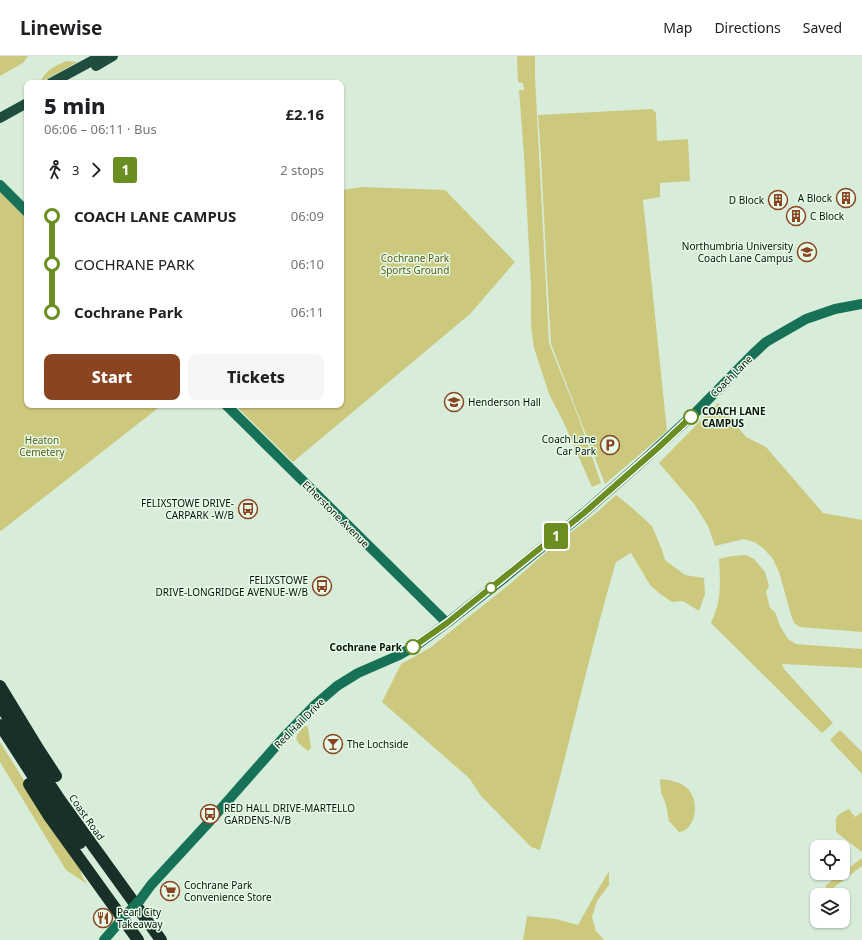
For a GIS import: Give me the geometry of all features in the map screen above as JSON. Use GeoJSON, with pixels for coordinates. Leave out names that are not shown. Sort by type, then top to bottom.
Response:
{"type":"FeatureCollection","features":[{"type":"Feature","properties":{"kind":"highway"},"geometry":{"type":"LineString","coordinates":[[0,686],[56,776]]}},
{"type":"Feature","properties":{"kind":"highway","name":"Coast Road"},"geometry":{"type":"LineString","coordinates":[[0,704],[25,747],[60,800],[161,940]]}},
{"type":"Feature","properties":{"kind":"highway","name":"Coast Road"},"geometry":{"type":"LineString","coordinates":[[0,725],[42,790],[152,940]]}},
{"type":"Feature","properties":{"kind":"highway"},"geometry":{"type":"LineString","coordinates":[[0,733],[49,816],[138,940]]}},
{"type":"Feature","properties":{"kind":"main road"},"geometry":{"type":"LineString","coordinates":[[57,80],[101,56]]}},
{"type":"Feature","properties":{"kind":"main road"},"geometry":{"type":"LineString","coordinates":[[70,80],[114,56]]}},
{"type":"Feature","properties":{"kind":"main road"},"geometry":{"type":"LineString","coordinates":[[0,110],[24,98]]}},
{"type":"Feature","properties":{"kind":"main road"},"geometry":{"type":"LineString","coordinates":[[0,118],[24,105]]}},
{"type":"Feature","properties":{"kind":"street"},"geometry":{"type":"LineString","coordinates":[[0,185],[24,209]]}},
{"type":"Feature","properties":{"kind":"street","name":"Coach Lane"},"geometry":{"type":"LineString","coordinates":[[565,529],[666,440],[766,342],[806,319],[835,309],[862,304]]}},
{"type":"Feature","properties":{"kind":"street","name":"Etherstone Avenue"},"geometry":{"type":"LineString","coordinates":[[229,408],[447,623]]}},
{"type":"Feature","properties":{"kind":"street","name":"Red Hall Drive"},"geometry":{"type":"LineString","coordinates":[[104,940],[314,704],[337,686],[411,649],[447,623],[565,529]]}},
{"type":"Feature","properties":{"kind":"green space"},"geometry":{"type":"Polygon","coordinates":[[[0,56],[28,56],[23,63],[0,76],[0,56]]]}},
{"type":"Feature","properties":{"kind":"green space"},"geometry":{"type":"Polygon","coordinates":[[[517,56],[535,56],[549,343],[578,416],[601,483],[592,487],[563,421],[549,394],[534,348],[531,326],[531,286],[519,90],[524,90],[523,83],[518,82],[517,56]]]}},
{"type":"Feature","properties":{"kind":"green space"},"geometry":{"type":"Polygon","coordinates":[[[67,61],[78,62],[45,80],[41,80],[45,74],[67,61]]]}},
{"type":"Feature","properties":{"kind":"green space"},"geometry":{"type":"Polygon","coordinates":[[[652,109],[656,113],[657,141],[688,139],[690,181],[660,183],[660,197],[643,200],[667,431],[605,484],[551,344],[538,115],[652,109]]]}},
{"type":"Feature","properties":{"kind":"green space","name":"Cochrane Park Sports Ground"},"geometry":{"type":"Polygon","coordinates":[[[362,187],[445,190],[515,262],[470,314],[293,462],[238,408],[344,408],[344,190],[362,187]]]}},
{"type":"Feature","properties":{"kind":"green space","name":"Heaton Cemetery"},"geometry":{"type":"Polygon","coordinates":[[[0,192],[24,215],[24,408],[158,408],[1,531],[0,192]]]}},
{"type":"Feature","properties":{"kind":"green space"},"geometry":{"type":"Polygon","coordinates":[[[718,403],[746,437],[766,447],[823,513],[862,520],[862,632],[800,627],[795,624],[779,572],[773,559],[756,543],[744,539],[715,546],[708,526],[695,505],[659,463],[718,403]]]}},
{"type":"Feature","properties":{"kind":"green space"},"geometry":{"type":"Polygon","coordinates":[[[616,495],[652,526],[665,560],[685,575],[704,578],[705,594],[699,611],[683,601],[672,602],[650,585],[631,553],[616,562],[540,850],[531,847],[481,796],[469,778],[382,702],[401,664],[431,647],[510,584],[553,546],[596,513],[616,495]]]}},
{"type":"Feature","properties":{"kind":"green space"},"geometry":{"type":"Polygon","coordinates":[[[746,555],[754,559],[765,572],[769,586],[766,592],[770,608],[775,612],[780,626],[788,639],[796,644],[862,649],[862,668],[782,664],[784,669],[833,723],[822,733],[711,623],[717,607],[719,595],[719,559],[746,555]]]}},
{"type":"Feature","properties":{"kind":"green space"},"geometry":{"type":"Polygon","coordinates":[[[306,725],[308,728],[311,748],[308,751],[296,739],[298,733],[306,725]]]}},
{"type":"Feature","properties":{"kind":"green space"},"geometry":{"type":"Polygon","coordinates":[[[840,730],[862,752],[862,774],[830,740],[840,730]]]}},
{"type":"Feature","properties":{"kind":"green space"},"geometry":{"type":"Polygon","coordinates":[[[0,742],[52,825],[78,863],[83,878],[87,884],[66,870],[45,836],[0,762],[0,742]]]}},
{"type":"Feature","properties":{"kind":"green space"},"geometry":{"type":"Polygon","coordinates":[[[660,779],[679,783],[686,787],[692,795],[695,805],[694,817],[689,826],[683,831],[679,832],[669,821],[666,805],[661,792],[660,779]]]}},
{"type":"Feature","properties":{"kind":"green space"},"geometry":{"type":"Polygon","coordinates":[[[849,809],[855,817],[862,812],[862,852],[850,843],[850,840],[846,840],[836,832],[837,817],[849,809]]]}},
{"type":"Feature","properties":{"kind":"green space"},"geometry":{"type":"Polygon","coordinates":[[[862,858],[862,866],[850,875],[850,867],[862,858]]]}},
{"type":"Feature","properties":{"kind":"green space"},"geometry":{"type":"Polygon","coordinates":[[[609,871],[609,885],[597,901],[592,917],[596,931],[604,940],[523,940],[527,916],[556,919],[578,925],[609,871]]]}},
{"type":"Feature","properties":{"kind":"green space"},"geometry":{"type":"Polygon","coordinates":[[[833,880],[844,880],[833,888],[827,888],[825,886],[833,880]]]}},
{"type":"Feature","properties":{"kind":"bus line","name":"1"},"geometry":{"type":"LineString","coordinates":[[413,647],[447,623],[584,513],[691,417]]}},
{"type":"Feature","properties":{"kind":"place","name":"A Block"},"geometry":{"type":"Point","coordinates":[846,198]}},
{"type":"Feature","properties":{"kind":"place","name":"D Block"},"geometry":{"type":"Point","coordinates":[778,200]}},
{"type":"Feature","properties":{"kind":"place","name":"C Block"},"geometry":{"type":"Point","coordinates":[796,216]}},
{"type":"Feature","properties":{"kind":"place","name":"Northumbria University Coach Lane Campus"},"geometry":{"type":"Point","coordinates":[807,252]}},
{"type":"Feature","properties":{"kind":"place","name":"Henderson Hall"},"geometry":{"type":"Point","coordinates":[454,402]}},
{"type":"Feature","properties":{"kind":"place","name":"COACH LANE CAMPUS"},"geometry":{"type":"Point","coordinates":[691,417]}},
{"type":"Feature","properties":{"kind":"place","name":"Coach Lane Car Park"},"geometry":{"type":"Point","coordinates":[610,445]}},
{"type":"Feature","properties":{"kind":"place","name":"FELIXSTOWE DRIVE- CARPARK -W/B"},"geometry":{"type":"Point","coordinates":[248,509]}},
{"type":"Feature","properties":{"kind":"place","name":"FELIXSTOWE DRIVE-LONGRIDGE AVENUE-W/B"},"geometry":{"type":"Point","coordinates":[322,586]}},
{"type":"Feature","properties":{"kind":"place","name":"Cochrane Park"},"geometry":{"type":"Point","coordinates":[413,647]}},
{"type":"Feature","properties":{"kind":"place","name":"The Lochside"},"geometry":{"type":"Point","coordinates":[333,744]}},
{"type":"Feature","properties":{"kind":"place","name":"RED HALL DRIVE-MARTELLO GARDENS-N/B"},"geometry":{"type":"Point","coordinates":[210,814]}},
{"type":"Feature","properties":{"kind":"place","name":"Cochrane Park Convenience Store"},"geometry":{"type":"Point","coordinates":[170,891]}},
{"type":"Feature","properties":{"kind":"place","name":"Pearl City Takeaway"},"geometry":{"type":"Point","coordinates":[103,918]}}]}
